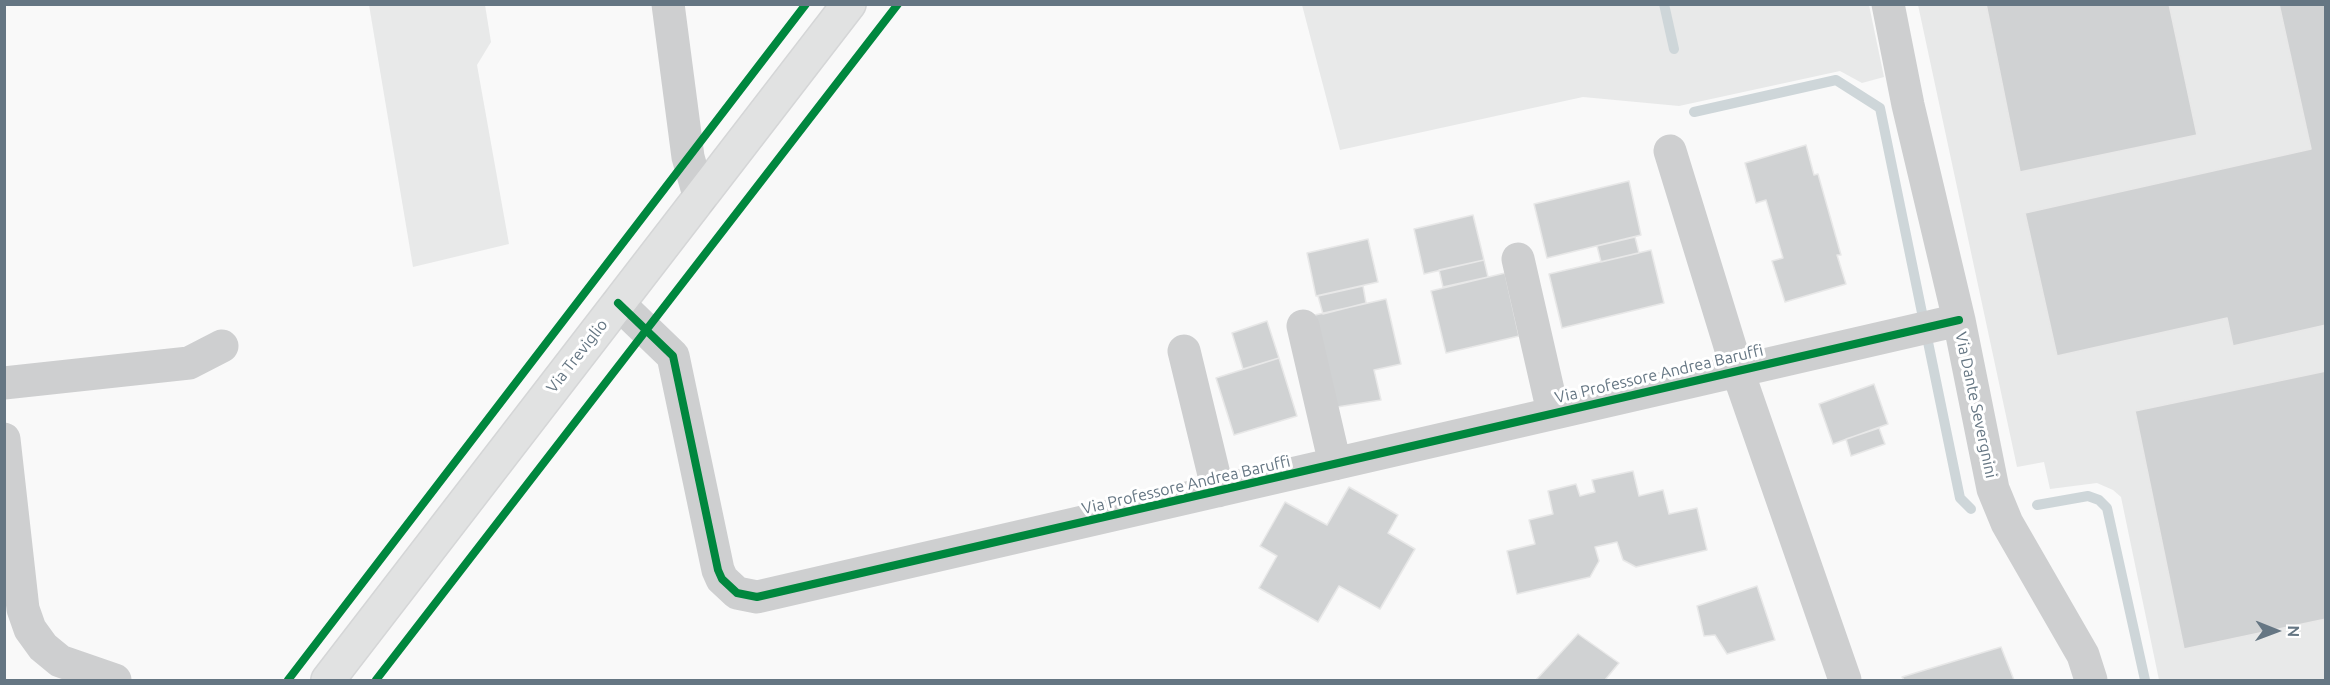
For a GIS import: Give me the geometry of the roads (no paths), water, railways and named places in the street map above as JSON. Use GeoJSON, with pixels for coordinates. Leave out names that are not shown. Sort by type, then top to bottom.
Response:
{"type":"FeatureCollection","features":[{"type":"Feature","properties":{"kind":"main road","name":"Via Treviglio"},"geometry":{"type":"LineString","coordinates":[[328,681],[849,4]]}},
{"type":"Feature","properties":{"kind":"street"},"geometry":{"type":"LineString","coordinates":[[668,4],[688,157],[700,199]]}},
{"type":"Feature","properties":{"kind":"street","name":"Via Dante Severgnini"},"geometry":{"type":"LineString","coordinates":[[1888,4],[1937,325],[1993,489],[2007,523],[2084,655],[2091,681]]}},
{"type":"Feature","properties":{"kind":"street","name":"Via Professore Andrea Baruffi"},"geometry":{"type":"LineString","coordinates":[[1670,151],[1737,369],[1845,681]]}},
{"type":"Feature","properties":{"kind":"street","name":"Via Professore Andrea Baruffi"},"geometry":{"type":"LineString","coordinates":[[1518,259],[1553,412]]}},
{"type":"Feature","properties":{"kind":"street","name":"Via Professore Andrea Baruffi"},"geometry":{"type":"LineString","coordinates":[[618,303],[673,356],[718,570],[729,587],[746,597],[768,595],[1218,492],[1737,369],[1937,325]]}},
{"type":"Feature","properties":{"kind":"street"},"geometry":{"type":"LineString","coordinates":[[1304,326],[1335,464]]}},
{"type":"Feature","properties":{"kind":"street"},"geometry":{"type":"LineString","coordinates":[[4,383],[189,363],[222,346]]}},
{"type":"Feature","properties":{"kind":"street","name":"Via Professore Andrea Baruffi"},"geometry":{"type":"LineString","coordinates":[[1184,351],[1218,492]]}},
{"type":"Feature","properties":{"kind":"street"},"geometry":{"type":"LineString","coordinates":[[4,439],[23,609],[30,629],[43,647],[60,661],[115,681]]}},
{"type":"Feature","properties":{"kind":"waterway"},"geometry":{"type":"LineString","coordinates":[[1664,4],[1674,49]]}},
{"type":"Feature","properties":{"kind":"waterway"},"geometry":{"type":"LineString","coordinates":[[1694,112],[1836,80],[1880,108],[1960,498],[1971,509]]}},
{"type":"Feature","properties":{"kind":"waterway"},"geometry":{"type":"LineString","coordinates":[[2037,505],[2088,496],[2099,500],[2107,508],[2145,680]]}}]}
